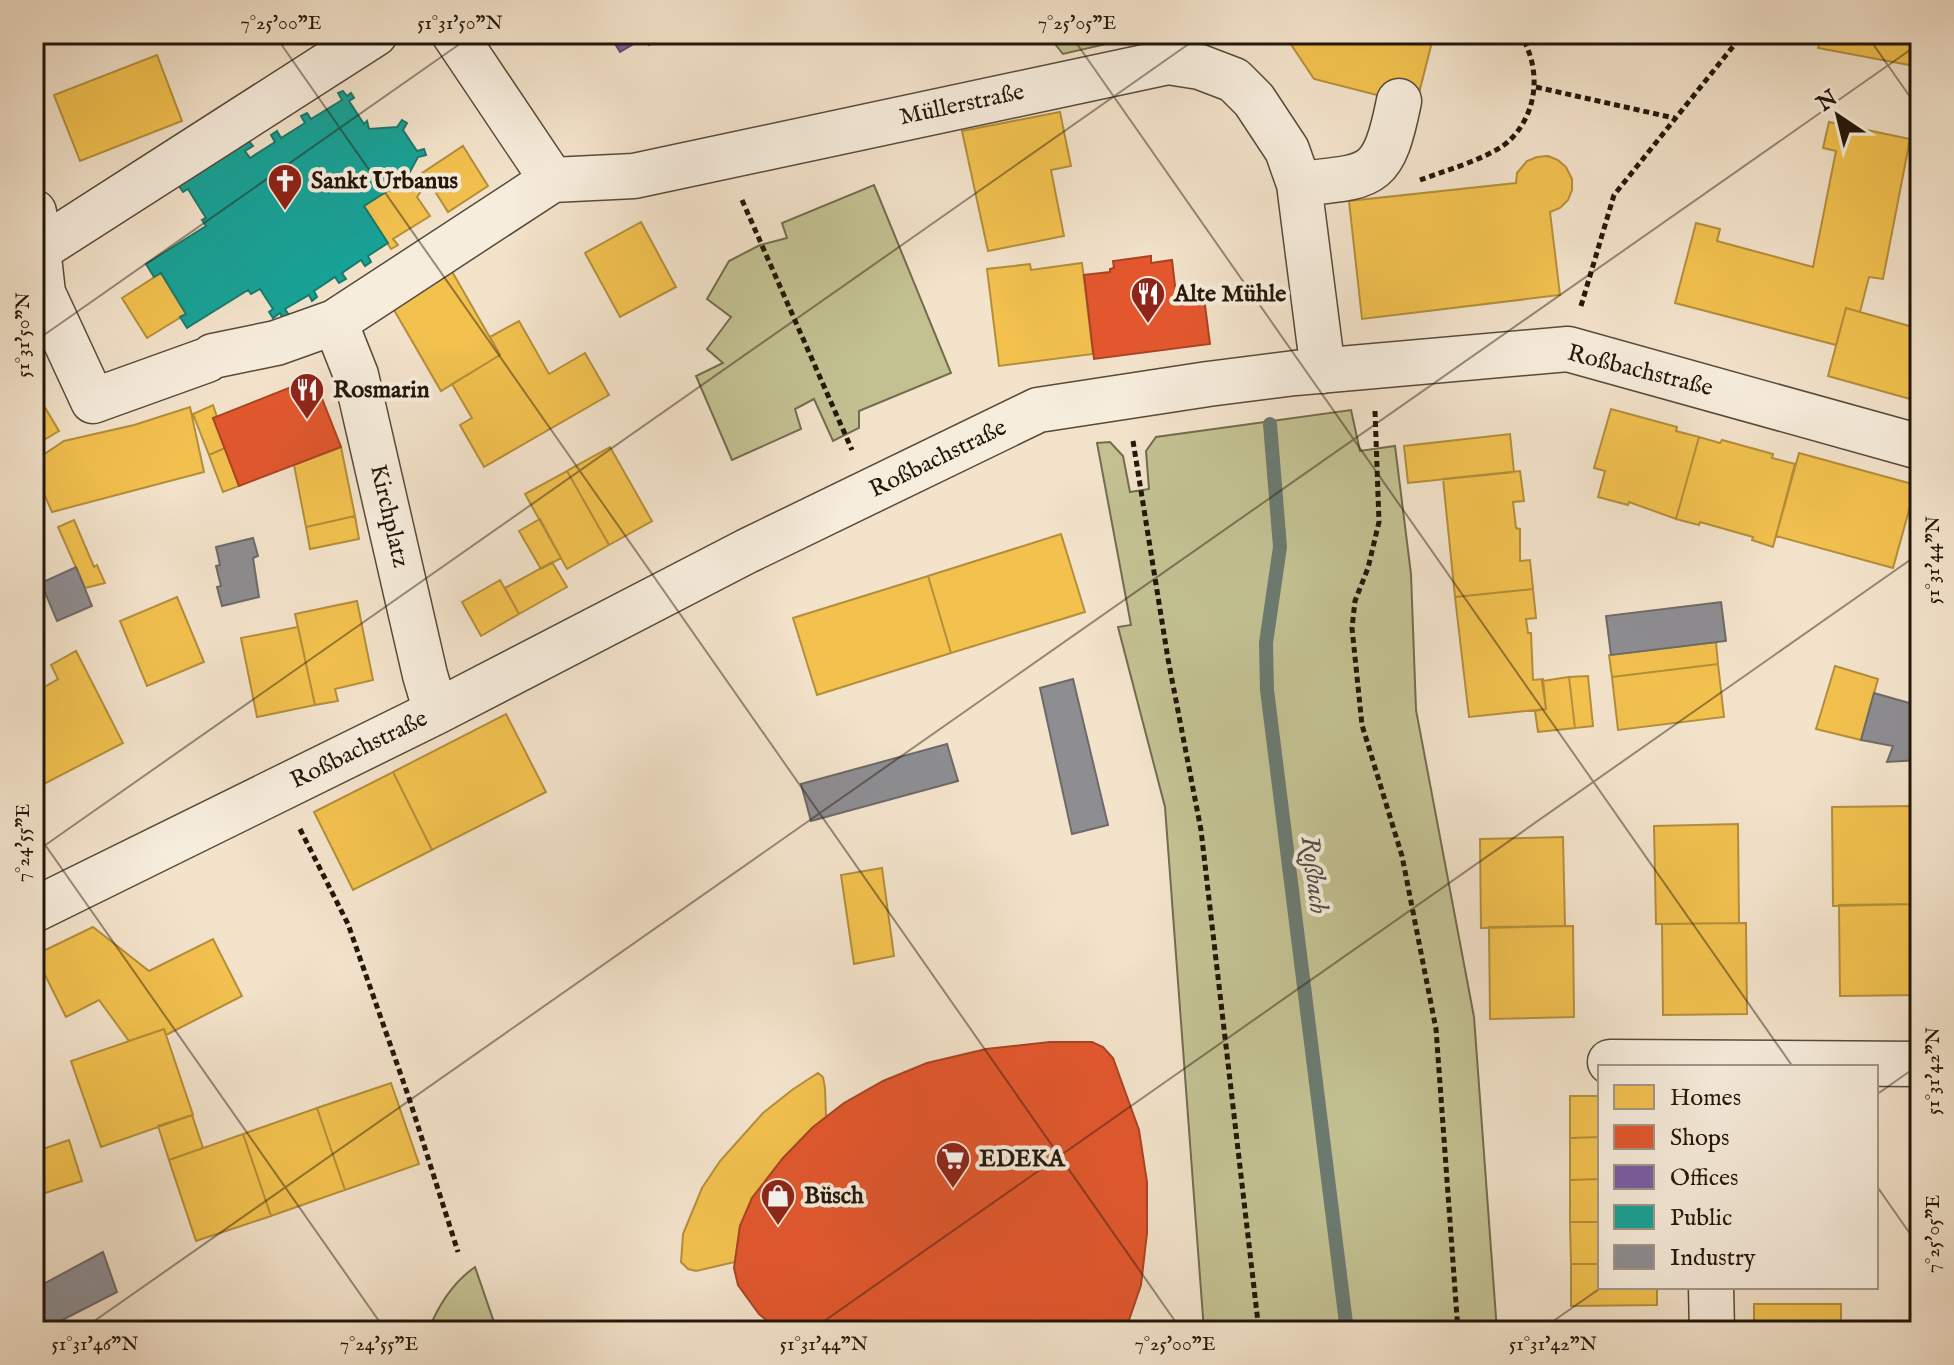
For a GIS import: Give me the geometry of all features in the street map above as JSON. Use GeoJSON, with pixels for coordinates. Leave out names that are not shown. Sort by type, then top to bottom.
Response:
{"type":"FeatureCollection","features":[{"type":"Feature","properties":{"kind":"street"},"geometry":{"type":"LineString","coordinates":[[375,34],[36,231],[43,293],[93,401],[210,358],[276,343],[335,322],[552,180],[454,34]]}},
{"type":"Feature","properties":{"kind":"street","name":"Müllerstraße"},"geometry":{"type":"LineString","coordinates":[[552,180],[634,176],[1168,62],[1200,67],[1234,80],[1254,100],[1287,150],[1299,184],[1323,371]]}},
{"type":"Feature","properties":{"kind":"street"},"geometry":{"type":"LineString","coordinates":[[1299,184],[1360,177],[1377,165],[1393,132],[1399,101]]}},
{"type":"Feature","properties":{"kind":"street","name":"Kirchplatz"},"geometry":{"type":"LineString","coordinates":[[335,322],[356,375],[436,712]]}},
{"type":"Feature","properties":{"kind":"street","name":"Roßbachstraße"},"geometry":{"type":"LineString","coordinates":[[34,910],[436,712],[747,551],[1038,410],[1208,384],[1568,349],[1920,447]]}},
{"type":"Feature","properties":{"kind":"street"},"geometry":{"type":"LineString","coordinates":[[1610,1062],[1920,1064]]}},
{"type":"Feature","properties":{"kind":"street"},"geometry":{"type":"LineString","coordinates":[[1711,1289],[1712,1331]]}},
{"type":"Feature","properties":{"kind":"path"},"geometry":{"type":"LineString","coordinates":[[1406,185],[1476,159],[1511,139],[1528,113],[1536,87],[1534,66],[1520,34]]}},
{"type":"Feature","properties":{"kind":"path"},"geometry":{"type":"LineString","coordinates":[[1568,349],[1614,195],[1743,34]]}},
{"type":"Feature","properties":{"kind":"path"},"geometry":{"type":"LineString","coordinates":[[1536,87],[1674,118]]}},
{"type":"Feature","properties":{"kind":"path"},"geometry":{"type":"LineString","coordinates":[[741,196],[856,459]]}},
{"type":"Feature","properties":{"kind":"path"},"geometry":{"type":"LineString","coordinates":[[1372,366],[1379,522],[1368,568],[1355,601],[1352,628],[1362,725],[1402,856],[1436,1029],[1458,1331]]}},
{"type":"Feature","properties":{"kind":"path"},"geometry":{"type":"LineString","coordinates":[[1127,396],[1168,659],[1201,830],[1259,1331]]}},
{"type":"Feature","properties":{"kind":"path"},"geometry":{"type":"LineString","coordinates":[[279,789],[348,924],[409,1098],[458,1252]]}},
{"type":"Feature","properties":{"kind":"shaded area"},"geometry":{"type":"Polygon","coordinates":[[[1047,34],[1149,34],[1063,54],[1047,34]]]}},
{"type":"Feature","properties":{"kind":"shaded area"},"geometry":{"type":"Polygon","coordinates":[[[874,185],[951,373],[859,411],[859,428],[833,441],[814,399],[795,409],[801,429],[732,460],[696,376],[723,363],[707,349],[731,317],[707,299],[729,261],[760,245],[787,238],[782,223],[874,185]]]}},
{"type":"Feature","properties":{"kind":"shaded area"},"geometry":{"type":"Polygon","coordinates":[[[1351,410],[1360,451],[1395,446],[1411,574],[1416,710],[1474,1017],[1497,1331],[1204,1331],[1165,807],[1118,627],[1131,625],[1097,443],[1110,442],[1123,456],[1130,492],[1149,489],[1146,451],[1156,437],[1351,410]]]}},
{"type":"Feature","properties":{"kind":"shaded area"},"geometry":{"type":"Polygon","coordinates":[[[475,1267],[497,1331],[428,1331],[447,1296],[459,1280],[475,1267]]]}},
{"type":"Feature","properties":{"kind":"building: Homes"},"geometry":{"type":"Polygon","coordinates":[[[1284,34],[1434,34],[1416,105],[1314,79],[1284,34]]]}},
{"type":"Feature","properties":{"kind":"building: Homes"},"geometry":{"type":"Polygon","coordinates":[[[1821,34],[1920,34],[1920,67],[1818,48],[1821,34]]]}},
{"type":"Feature","properties":{"kind":"building: Homes"},"geometry":{"type":"Polygon","coordinates":[[[157,55],[182,121],[80,161],[54,95],[157,55]]]}},
{"type":"Feature","properties":{"kind":"building: Homes"},"geometry":{"type":"Polygon","coordinates":[[[1060,112],[1071,166],[1051,170],[1064,236],[988,251],[962,131],[1060,112]]]}},
{"type":"Feature","properties":{"kind":"building: Homes"},"geometry":{"type":"Polygon","coordinates":[[[1829,122],[1910,139],[1883,279],[1869,277],[1860,312],[1846,308],[1836,345],[1675,303],[1696,223],[1720,229],[1717,241],[1813,267],[1836,151],[1823,148],[1829,122]]]}},
{"type":"Feature","properties":{"kind":"building: Homes"},"geometry":{"type":"Polygon","coordinates":[[[463,146],[488,186],[448,212],[431,185],[421,191],[413,179],[463,146]]]}},
{"type":"Feature","properties":{"kind":"building: Homes"},"geometry":{"type":"Polygon","coordinates":[[[1548,156],[1566,167],[1572,179],[1568,200],[1550,212],[1560,295],[1362,319],[1349,201],[1516,183],[1517,173],[1527,161],[1548,156]]]}},
{"type":"Feature","properties":{"kind":"building: Homes"},"geometry":{"type":"Polygon","coordinates":[[[406,179],[413,179],[421,191],[417,197],[430,216],[393,239],[398,245],[391,249],[364,206],[406,179]]]}},
{"type":"Feature","properties":{"kind":"building: Homes"},"geometry":{"type":"Polygon","coordinates":[[[641,222],[676,287],[620,317],[585,253],[641,222]]]}},
{"type":"Feature","properties":{"kind":"building: Homes"},"geometry":{"type":"Polygon","coordinates":[[[1082,263],[1093,354],[999,366],[987,269],[1030,264],[1031,270],[1082,263]]]}},
{"type":"Feature","properties":{"kind":"building: Homes"},"geometry":{"type":"Polygon","coordinates":[[[450,268],[500,355],[441,391],[390,303],[450,268]]]}},
{"type":"Feature","properties":{"kind":"building: Homes"},"geometry":{"type":"Polygon","coordinates":[[[161,273],[186,314],[147,338],[122,298],[161,273]]]}},
{"type":"Feature","properties":{"kind":"building: Homes"},"geometry":{"type":"Polygon","coordinates":[[[1846,308],[1920,329],[1920,361],[1910,399],[1828,376],[1846,308]]]}},
{"type":"Feature","properties":{"kind":"building: Homes"},"geometry":{"type":"Polygon","coordinates":[[[519,321],[549,374],[585,353],[609,395],[484,467],[460,425],[472,418],[452,384],[500,355],[490,337],[519,321]]]}},
{"type":"Feature","properties":{"kind":"building: Homes"},"geometry":{"type":"Polygon","coordinates":[[[1920,361],[1920,402],[1910,399],[1920,361]]]}},
{"type":"Feature","properties":{"kind":"building: Homes"},"geometry":{"type":"Polygon","coordinates":[[[34,389],[59,431],[34,446],[34,389]]]}},
{"type":"Feature","properties":{"kind":"building: Homes"},"geometry":{"type":"Polygon","coordinates":[[[213,405],[217,417],[213,418],[225,448],[209,455],[193,414],[213,405]]]}},
{"type":"Feature","properties":{"kind":"building: Homes"},"geometry":{"type":"Polygon","coordinates":[[[190,407],[204,472],[52,512],[34,471],[34,461],[64,441],[134,425],[190,407]]]}},
{"type":"Feature","properties":{"kind":"building: Homes"},"geometry":{"type":"Polygon","coordinates":[[[1611,409],[1677,427],[1676,431],[1699,437],[1676,519],[1629,502],[1628,505],[1598,497],[1605,471],[1594,468],[1611,409]]]}},
{"type":"Feature","properties":{"kind":"building: Homes"},"geometry":{"type":"Polygon","coordinates":[[[1510,434],[1514,472],[1408,483],[1404,446],[1510,434]]]}},
{"type":"Feature","properties":{"kind":"building: Homes"},"geometry":{"type":"Polygon","coordinates":[[[1699,437],[1773,454],[1772,458],[1795,464],[1773,547],[1752,540],[1753,537],[1700,522],[1699,525],[1676,519],[1699,437]]]}},
{"type":"Feature","properties":{"kind":"building: Homes"},"geometry":{"type":"Polygon","coordinates":[[[341,447],[355,516],[306,527],[294,465],[341,447]]]}},
{"type":"Feature","properties":{"kind":"building: Homes"},"geometry":{"type":"Polygon","coordinates":[[[610,447],[652,521],[609,545],[567,471],[610,447]]]}},
{"type":"Feature","properties":{"kind":"building: Homes"},"geometry":{"type":"Polygon","coordinates":[[[225,448],[239,486],[223,492],[209,455],[225,448]]]}},
{"type":"Feature","properties":{"kind":"building: Homes"},"geometry":{"type":"Polygon","coordinates":[[[1799,453],[1916,485],[1893,568],[1776,536],[1799,453]]]}},
{"type":"Feature","properties":{"kind":"building: Homes"},"geometry":{"type":"Polygon","coordinates":[[[567,471],[609,545],[567,569],[525,494],[567,471]]]}},
{"type":"Feature","properties":{"kind":"building: Homes"},"geometry":{"type":"Polygon","coordinates":[[[1520,471],[1524,501],[1513,502],[1516,528],[1520,529],[1520,561],[1530,560],[1533,589],[1455,597],[1443,479],[1520,471]]]}},
{"type":"Feature","properties":{"kind":"building: Homes"},"geometry":{"type":"Polygon","coordinates":[[[355,516],[359,539],[310,549],[306,527],[355,516]]]}},
{"type":"Feature","properties":{"kind":"building: Homes"},"geometry":{"type":"Polygon","coordinates":[[[540,519],[561,558],[541,569],[519,531],[540,519]]]}},
{"type":"Feature","properties":{"kind":"building: Homes"},"geometry":{"type":"Polygon","coordinates":[[[74,520],[94,567],[97,565],[105,583],[85,588],[58,527],[74,520]]]}},
{"type":"Feature","properties":{"kind":"building: Homes"},"geometry":{"type":"Polygon","coordinates":[[[1061,534],[1085,612],[951,653],[928,576],[1061,534]]]}},
{"type":"Feature","properties":{"kind":"building: Homes"},"geometry":{"type":"Polygon","coordinates":[[[552,562],[567,587],[519,614],[505,588],[552,562]]]}},
{"type":"Feature","properties":{"kind":"building: Homes"},"geometry":{"type":"Polygon","coordinates":[[[928,576],[951,653],[817,695],[793,618],[928,576]]]}},
{"type":"Feature","properties":{"kind":"building: Homes"},"geometry":{"type":"Polygon","coordinates":[[[500,580],[519,614],[481,636],[462,602],[500,580]]]}},
{"type":"Feature","properties":{"kind":"building: Homes"},"geometry":{"type":"Polygon","coordinates":[[[1533,589],[1536,618],[1526,619],[1528,633],[1531,633],[1533,680],[1543,679],[1546,709],[1469,717],[1455,597],[1533,589]]]}},
{"type":"Feature","properties":{"kind":"building: Homes"},"geometry":{"type":"Polygon","coordinates":[[[177,597],[204,662],[147,686],[120,621],[177,597]]]}},
{"type":"Feature","properties":{"kind":"building: Homes"},"geometry":{"type":"Polygon","coordinates":[[[357,601],[373,680],[335,689],[338,701],[315,705],[295,614],[357,601]]]}},
{"type":"Feature","properties":{"kind":"building: Homes"},"geometry":{"type":"Polygon","coordinates":[[[298,627],[315,705],[257,717],[241,638],[298,627]]]}},
{"type":"Feature","properties":{"kind":"building: Homes"},"geometry":{"type":"Polygon","coordinates":[[[1716,642],[1718,664],[1612,677],[1609,655],[1716,642]]]}},
{"type":"Feature","properties":{"kind":"building: Homes"},"geometry":{"type":"Polygon","coordinates":[[[76,651],[123,743],[34,789],[34,693],[58,679],[51,665],[76,651]]]}},
{"type":"Feature","properties":{"kind":"building: Homes"},"geometry":{"type":"Polygon","coordinates":[[[1718,664],[1724,717],[1618,730],[1612,677],[1718,664]]]}},
{"type":"Feature","properties":{"kind":"building: Homes"},"geometry":{"type":"Polygon","coordinates":[[[1835,666],[1878,679],[1861,740],[1816,729],[1835,666]]]}},
{"type":"Feature","properties":{"kind":"building: Homes"},"geometry":{"type":"Polygon","coordinates":[[[1588,676],[1593,726],[1575,728],[1569,677],[1588,676]]]}},
{"type":"Feature","properties":{"kind":"building: Homes"},"geometry":{"type":"Polygon","coordinates":[[[1569,677],[1575,728],[1538,732],[1535,711],[1546,709],[1542,681],[1569,677]]]}},
{"type":"Feature","properties":{"kind":"building: Homes"},"geometry":{"type":"Polygon","coordinates":[[[506,714],[546,792],[432,850],[393,772],[506,714]]]}},
{"type":"Feature","properties":{"kind":"building: Homes"},"geometry":{"type":"Polygon","coordinates":[[[393,772],[432,850],[353,890],[314,812],[393,772]]]}},
{"type":"Feature","properties":{"kind":"building: Homes"},"geometry":{"type":"Polygon","coordinates":[[[1915,806],[1916,904],[1833,906],[1832,807],[1915,806]]]}},
{"type":"Feature","properties":{"kind":"building: Homes"},"geometry":{"type":"Polygon","coordinates":[[[1738,824],[1739,923],[1656,924],[1654,826],[1738,824]]]}},
{"type":"Feature","properties":{"kind":"building: Homes"},"geometry":{"type":"Polygon","coordinates":[[[1563,837],[1565,926],[1481,928],[1480,839],[1563,837]]]}},
{"type":"Feature","properties":{"kind":"building: Homes"},"geometry":{"type":"Polygon","coordinates":[[[882,868],[894,956],[854,964],[841,875],[882,868]]]}},
{"type":"Feature","properties":{"kind":"building: Homes"},"geometry":{"type":"Polygon","coordinates":[[[1920,904],[1920,995],[1840,996],[1839,905],[1920,904]]]}},
{"type":"Feature","properties":{"kind":"building: Homes"},"geometry":{"type":"Polygon","coordinates":[[[1746,923],[1747,1014],[1663,1015],[1662,924],[1746,923]]]}},
{"type":"Feature","properties":{"kind":"building: Homes"},"geometry":{"type":"Polygon","coordinates":[[[1573,926],[1574,1017],[1490,1019],[1489,927],[1573,926]]]}},
{"type":"Feature","properties":{"kind":"building: Homes"},"geometry":{"type":"Polygon","coordinates":[[[93,927],[149,971],[213,939],[242,996],[166,1035],[164,1029],[129,1041],[99,1000],[66,1017],[35,955],[93,927]]]}},
{"type":"Feature","properties":{"kind":"building: Homes"},"geometry":{"type":"Polygon","coordinates":[[[164,1029],[193,1115],[101,1147],[71,1061],[164,1029]]]}},
{"type":"Feature","properties":{"kind":"building: Homes"},"geometry":{"type":"Polygon","coordinates":[[[818,1073],[823,1077],[825,1088],[826,1117],[783,1158],[752,1198],[740,1226],[735,1262],[696,1271],[688,1269],[681,1262],[683,1234],[702,1188],[720,1161],[763,1113],[818,1073]]]}},
{"type":"Feature","properties":{"kind":"building: Homes"},"geometry":{"type":"Polygon","coordinates":[[[391,1083],[419,1164],[345,1190],[317,1108],[391,1083]]]}},
{"type":"Feature","properties":{"kind":"building: Homes"},"geometry":{"type":"Polygon","coordinates":[[[1570,1096],[1598,1096],[1598,1137],[1570,1138],[1570,1096]]]}},
{"type":"Feature","properties":{"kind":"building: Homes"},"geometry":{"type":"Polygon","coordinates":[[[317,1108],[345,1190],[271,1216],[243,1134],[317,1108]]]}},
{"type":"Feature","properties":{"kind":"building: Homes"},"geometry":{"type":"Polygon","coordinates":[[[192,1115],[203,1148],[169,1160],[158,1126],[192,1115]]]}},
{"type":"Feature","properties":{"kind":"building: Homes"},"geometry":{"type":"Polygon","coordinates":[[[243,1134],[271,1216],[196,1241],[169,1160],[243,1134]]]}},
{"type":"Feature","properties":{"kind":"building: Homes"},"geometry":{"type":"Polygon","coordinates":[[[1598,1137],[1598,1179],[1570,1180],[1570,1138],[1598,1137]]]}},
{"type":"Feature","properties":{"kind":"building: Homes"},"geometry":{"type":"Polygon","coordinates":[[[69,1140],[82,1181],[42,1194],[34,1169],[34,1152],[69,1140]]]}},
{"type":"Feature","properties":{"kind":"building: Homes"},"geometry":{"type":"Polygon","coordinates":[[[1598,1179],[1598,1222],[1570,1222],[1570,1180],[1598,1179]]]}},
{"type":"Feature","properties":{"kind":"building: Homes"},"geometry":{"type":"Polygon","coordinates":[[[1570,1222],[1598,1222],[1598,1264],[1571,1264],[1570,1222]]]}},
{"type":"Feature","properties":{"kind":"building: Homes"},"geometry":{"type":"Polygon","coordinates":[[[1571,1264],[1598,1264],[1598,1289],[1657,1289],[1657,1305],[1571,1306],[1571,1264]]]}},
{"type":"Feature","properties":{"kind":"building: Homes"},"geometry":{"type":"Polygon","coordinates":[[[1754,1304],[1841,1304],[1841,1331],[1754,1331],[1754,1304]]]}},
{"type":"Feature","properties":{"kind":"building: Shops"},"geometry":{"type":"Polygon","coordinates":[[[1151,256],[1151,263],[1172,260],[1176,294],[1203,290],[1210,344],[1094,359],[1084,275],[1110,272],[1114,268],[1113,261],[1151,256]]]}},
{"type":"Feature","properties":{"kind":"building: Shops"},"geometry":{"type":"Polygon","coordinates":[[[314,378],[341,447],[239,486],[213,418],[314,378]]]}},
{"type":"Feature","properties":{"kind":"building: Shops","name":"EDEKA"},"geometry":{"type":"Polygon","coordinates":[[[1050,1042],[1092,1042],[1103,1047],[1113,1058],[1139,1130],[1147,1182],[1147,1233],[1141,1285],[1123,1331],[779,1331],[759,1314],[738,1285],[734,1268],[740,1226],[752,1198],[783,1158],[813,1127],[844,1103],[883,1081],[927,1063],[986,1049],[1050,1042]]]}},
{"type":"Feature","properties":{"kind":"building: Offices"},"geometry":{"type":"Polygon","coordinates":[[[609,34],[666,34],[649,45],[644,38],[620,52],[609,34]]]}},
{"type":"Feature","properties":{"kind":"building: Public","name":"Sankt Urbanus"},"geometry":{"type":"Polygon","coordinates":[[[343,91],[347,96],[351,93],[354,98],[349,101],[364,124],[367,121],[369,129],[397,127],[402,120],[407,123],[403,130],[417,151],[424,149],[426,155],[418,157],[406,179],[364,206],[388,243],[368,256],[371,262],[365,266],[361,260],[342,273],[346,279],[339,283],[335,277],[314,291],[317,297],[312,301],[309,295],[285,309],[289,315],[283,319],[280,313],[273,318],[269,312],[273,309],[260,289],[251,294],[248,290],[187,328],[180,317],[186,314],[161,273],[154,277],[146,264],[206,226],[202,220],[206,218],[188,189],[183,192],[179,186],[184,183],[181,177],[187,172],[192,178],[207,168],[205,165],[228,150],[230,153],[236,149],[237,139],[241,146],[249,141],[253,146],[245,151],[250,158],[275,142],[271,135],[277,131],[281,138],[305,123],[301,116],[307,113],[311,119],[342,100],[338,93],[343,91]]]}},
{"type":"Feature","properties":{"kind":"building: Industry"},"geometry":{"type":"Polygon","coordinates":[[[253,538],[258,556],[253,558],[259,597],[222,606],[217,587],[221,586],[216,566],[220,565],[216,547],[253,538]]]}},
{"type":"Feature","properties":{"kind":"building: Industry"},"geometry":{"type":"Polygon","coordinates":[[[76,567],[92,606],[57,621],[41,583],[76,567]]]}},
{"type":"Feature","properties":{"kind":"building: Industry"},"geometry":{"type":"Polygon","coordinates":[[[1721,602],[1726,641],[1611,655],[1606,616],[1721,602]]]}},
{"type":"Feature","properties":{"kind":"building: Industry"},"geometry":{"type":"Polygon","coordinates":[[[1073,679],[1108,825],[1072,834],[1040,688],[1073,679]]]}},
{"type":"Feature","properties":{"kind":"building: Industry"},"geometry":{"type":"Polygon","coordinates":[[[1874,693],[1920,706],[1920,760],[1887,762],[1893,746],[1861,740],[1874,693]]]}},
{"type":"Feature","properties":{"kind":"building: Industry"},"geometry":{"type":"Polygon","coordinates":[[[947,744],[958,781],[811,821],[801,784],[947,744]]]}},
{"type":"Feature","properties":{"kind":"building: Industry"},"geometry":{"type":"Polygon","coordinates":[[[103,1252],[117,1292],[41,1331],[34,1331],[34,1289],[103,1252]]]}},
{"type":"Feature","properties":{"kind":"waterway","name":"Roßbach"},"geometry":{"type":"LineString","coordinates":[[1270,424],[1280,547],[1266,643],[1267,690],[1347,1331]]}},
{"type":"Feature","properties":{"kind":"place","name":"Sankt Urbanus"},"geometry":{"type":"Point","coordinates":[285,212]}},
{"type":"Feature","properties":{"kind":"place","name":"Alte Mühle"},"geometry":{"type":"Point","coordinates":[1148,325]}},
{"type":"Feature","properties":{"kind":"place","name":"Rosmarin"},"geometry":{"type":"Point","coordinates":[307,421]}},
{"type":"Feature","properties":{"kind":"place","name":"EDEKA"},"geometry":{"type":"Point","coordinates":[953,1190]}},
{"type":"Feature","properties":{"kind":"place","name":"Büsch"},"geometry":{"type":"Point","coordinates":[778,1227]}}]}
